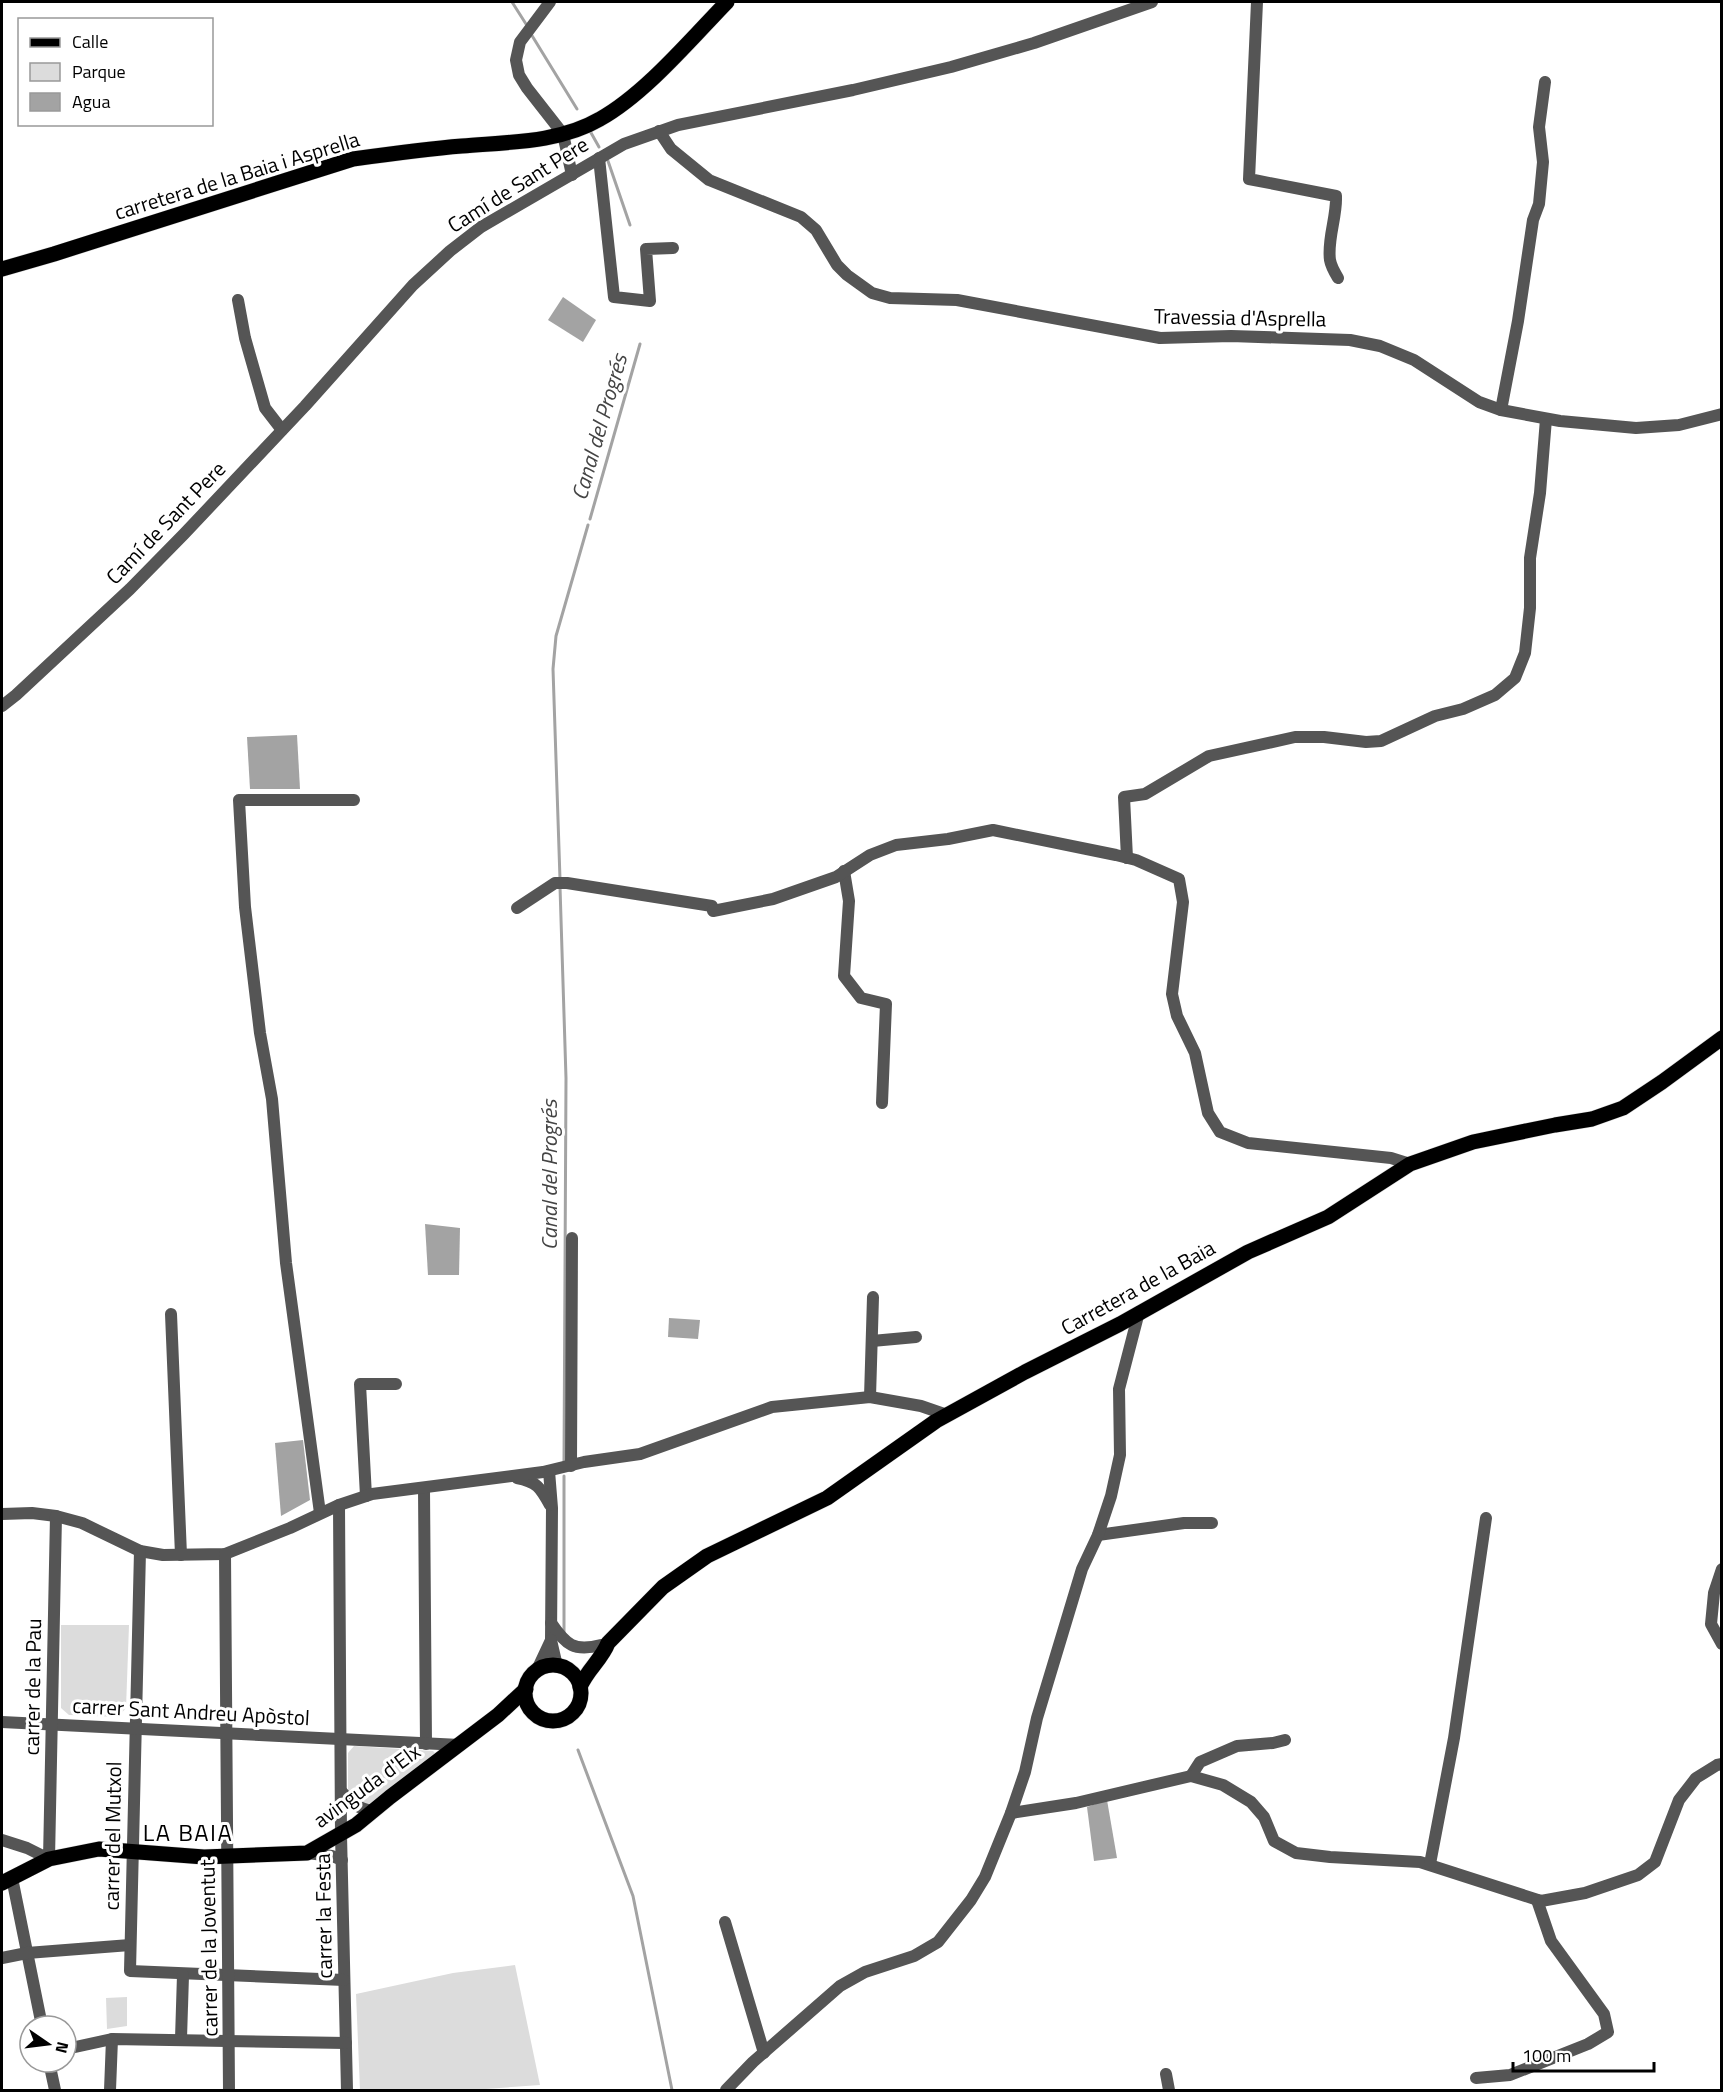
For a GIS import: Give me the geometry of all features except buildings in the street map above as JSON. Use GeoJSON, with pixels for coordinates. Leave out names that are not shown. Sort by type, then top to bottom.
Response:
{"type":"FeatureCollection","features":[{"type":"Feature","properties":{"kind":"main road","name":"carretera de la Baia i Asprella"},"geometry":{"type":"LineString","coordinates":[[2,269],[353,159],[563,134],[600,119],[628,100],[728,2]]}},
{"type":"Feature","properties":{"kind":"main road","name":"Carretera de la Baia"},"geometry":{"type":"LineString","coordinates":[[561,1667],[589,1658],[663,1587],[707,1556],[827,1498],[947,1414],[1120,1324],[1248,1252],[1328,1217],[1410,1164],[1473,1143],[1592,1119],[1623,1108],[1722,1038]]}},
{"type":"Feature","properties":{"kind":"main road","name":"Carretera de la Baia"},"geometry":{"type":"LineString","coordinates":[[579,1686],[585,1674],[605,1650],[605,1644]]}},
{"type":"Feature","properties":{"kind":"main road"},"geometry":{"type":"LineString","coordinates":[[543,1667],[561,1667],[572,1672],[579,1686],[578,1706],[572,1713],[560,1720],[540,1718],[527,1704],[526,1689],[532,1675],[543,1667]]}},
{"type":"Feature","properties":{"kind":"main road","name":"avinguda d'Elx"},"geometry":{"type":"LineString","coordinates":[[7,1881],[49,1859],[99,1849],[204,1857],[307,1853],[342,1835],[498,1715],[526,1689]]}},
{"type":"Feature","properties":{"kind":"main road"},"geometry":{"type":"LineString","coordinates":[[498,1715],[533,1712]]}},
{"type":"Feature","properties":{"kind":"street"},"geometry":{"type":"LineString","coordinates":[[550,2],[520,42],[516,60],[519,75],[527,88],[563,134],[572,174]]}},
{"type":"Feature","properties":{"kind":"street","name":"Camí de Sant Pere"},"geometry":{"type":"LineString","coordinates":[[2,706],[130,589],[282,430],[413,285],[450,250],[481,227],[624,144],[678,124],[853,90],[951,67],[1034,43],[1152,2]]}},
{"type":"Feature","properties":{"kind":"street"},"geometry":{"type":"LineString","coordinates":[[1257,2],[1249,179],[1336,196],[1330,260],[1338,278]]}},
{"type":"Feature","properties":{"kind":"street"},"geometry":{"type":"LineString","coordinates":[[1501,410],[1518,321],[1533,220],[1539,204],[1543,162],[1539,127],[1545,82]]}},
{"type":"Feature","properties":{"kind":"street","name":"Travessia d'Asprella"},"geometry":{"type":"LineString","coordinates":[[659,131],[671,149],[709,180],[801,217],[816,230],[837,265],[847,275],[872,293],[890,298],[957,300],[1160,338],[1231,336],[1350,340],[1380,346],[1414,360],[1479,402],[1501,410],[1546,419],[1636,428],[1679,424],[1722,414]]}},
{"type":"Feature","properties":{"kind":"street"},"geometry":{"type":"LineString","coordinates":[[599,158],[614,297],[650,301],[646,249],[674,248]]}},
{"type":"Feature","properties":{"kind":"street"},"geometry":{"type":"LineString","coordinates":[[238,300],[245,338],[266,408],[282,430]]}},
{"type":"Feature","properties":{"kind":"street"},"geometry":{"type":"LineString","coordinates":[[1127,858],[1124,797],[1145,794],[1209,756],[1295,737],[1381,741],[1435,716],[1463,709],[1495,695],[1515,678],[1525,653],[1530,608],[1530,558],[1540,493],[1546,419]]}},
{"type":"Feature","properties":{"kind":"street"},"geometry":{"type":"LineString","coordinates":[[320,1513],[286,1263],[272,1099],[260,1033],[245,907],[239,800],[354,800]]}},
{"type":"Feature","properties":{"kind":"street"},"geometry":{"type":"LineString","coordinates":[[517,908],[555,883],[567,883],[713,909],[773,899],[836,877],[870,855],[896,845],[948,839],[993,830],[1127,858],[1179,879],[1183,902],[1172,994],[1177,1016],[1195,1053],[1208,1113],[1220,1132],[1248,1143],[1391,1158],[1410,1164]]}},
{"type":"Feature","properties":{"kind":"street"},"geometry":{"type":"LineString","coordinates":[[844,871],[849,901],[844,976],[861,998],[886,1004],[882,1103]]}},
{"type":"Feature","properties":{"kind":"street"},"geometry":{"type":"LineString","coordinates":[[571,1466],[572,1238]]}},
{"type":"Feature","properties":{"kind":"street"},"geometry":{"type":"LineString","coordinates":[[870,1397],[873,1297]]}},
{"type":"Feature","properties":{"kind":"street"},"geometry":{"type":"LineString","coordinates":[[726,2091],[764,2053],[840,1986],[865,1972],[914,1956],[938,1942],[971,1900],[985,1877],[1025,1772],[1036,1718],[1082,1569],[1098,1534],[1111,1496],[1120,1455],[1119,1389],[1139,1312]]}},
{"type":"Feature","properties":{"kind":"street"},"geometry":{"type":"LineString","coordinates":[[171,1314],[181,1555]]}},
{"type":"Feature","properties":{"kind":"street"},"geometry":{"type":"LineString","coordinates":[[872,1341],[916,1337]]}},
{"type":"Feature","properties":{"kind":"street"},"geometry":{"type":"LineString","coordinates":[[366,1496],[360,1384],[396,1384]]}},
{"type":"Feature","properties":{"kind":"street"},"geometry":{"type":"LineString","coordinates":[[2,1514],[32,1513],[56,1516],[82,1523],[140,1551],[163,1555],[225,1554],[339,1504],[366,1496],[546,1472],[640,1454],[772,1407],[870,1397],[921,1406],[947,1414]]}},
{"type":"Feature","properties":{"kind":"street"},"geometry":{"type":"LineString","coordinates":[[536,1672],[550,1640],[551,1623],[552,1508],[546,1472]]}},
{"type":"Feature","properties":{"kind":"street"},"geometry":{"type":"LineString","coordinates":[[511,1477],[527,1480],[541,1487],[552,1508]]}},
{"type":"Feature","properties":{"kind":"street"},"geometry":{"type":"LineString","coordinates":[[424,1489],[426,1744]]}},
{"type":"Feature","properties":{"kind":"street","name":"carrer la Festa"},"geometry":{"type":"LineString","coordinates":[[339,1504],[342,1860],[347,2091]]}},
{"type":"Feature","properties":{"kind":"street","name":"carrer de la Pau"},"geometry":{"type":"LineString","coordinates":[[49,1859],[56,1516]]}},
{"type":"Feature","properties":{"kind":"street"},"geometry":{"type":"LineString","coordinates":[[1430,1864],[1454,1738],[1486,1518]]}},
{"type":"Feature","properties":{"kind":"street"},"geometry":{"type":"LineString","coordinates":[[1098,1534],[1184,1523],[1212,1523]]}},
{"type":"Feature","properties":{"kind":"street","name":"carrer del Mutxol"},"geometry":{"type":"LineString","coordinates":[[140,1551],[130,1971],[183,1975]]}},
{"type":"Feature","properties":{"kind":"street","name":"carrer de la Joventut"},"geometry":{"type":"LineString","coordinates":[[225,1554],[230,2091]]}},
{"type":"Feature","properties":{"kind":"street"},"geometry":{"type":"LineString","coordinates":[[1722,1569],[1714,1593],[1711,1624],[1722,1644]]}},
{"type":"Feature","properties":{"kind":"street"},"geometry":{"type":"LineString","coordinates":[[551,1623],[562,1638],[577,1647],[590,1648],[605,1644]]}},
{"type":"Feature","properties":{"kind":"street"},"geometry":{"type":"LineString","coordinates":[[550,1640],[561,1667]]}},
{"type":"Feature","properties":{"kind":"street","name":"carrer Sant Andreu Apòstol"},"geometry":{"type":"LineString","coordinates":[[2,1722],[460,1745]]}},
{"type":"Feature","properties":{"kind":"street"},"geometry":{"type":"LineString","coordinates":[[1191,1776],[1200,1762],[1237,1746],[1285,1740]]}},
{"type":"Feature","properties":{"kind":"street"},"geometry":{"type":"LineString","coordinates":[[1011,1813],[1076,1803],[1191,1776],[1223,1785],[1251,1802],[1264,1817],[1274,1841],[1296,1852],[1330,1857],[1420,1862],[1541,1901],[1585,1893],[1638,1875],[1655,1862],[1679,1800],[1696,1778],[1722,1764]]}},
{"type":"Feature","properties":{"kind":"street"},"geometry":{"type":"LineString","coordinates":[[342,1792],[351,1803],[361,1809],[373,1811]]}},
{"type":"Feature","properties":{"kind":"street"},"geometry":{"type":"LineString","coordinates":[[2,1839],[49,1859]]}},
{"type":"Feature","properties":{"kind":"street"},"geometry":{"type":"LineString","coordinates":[[307,1853],[332,1856],[342,1860]]}},
{"type":"Feature","properties":{"kind":"street"},"geometry":{"type":"LineString","coordinates":[[7,1881],[27,1953],[40,2014]]}},
{"type":"Feature","properties":{"kind":"street"},"geometry":{"type":"LineString","coordinates":[[1476,2078],[1510,2075],[1588,2044],[1608,2032],[1604,2014],[1551,1941],[1537,1900]]}},
{"type":"Feature","properties":{"kind":"street"},"geometry":{"type":"LineString","coordinates":[[725,1922],[764,2053]]}},
{"type":"Feature","properties":{"kind":"street"},"geometry":{"type":"LineString","coordinates":[[2,1958],[27,1953],[130,1945]]}},
{"type":"Feature","properties":{"kind":"street"},"geometry":{"type":"LineString","coordinates":[[181,2039],[183,1975],[345,1980]]}},
{"type":"Feature","properties":{"kind":"street"},"geometry":{"type":"LineString","coordinates":[[110,2091],[112,2039]]}},
{"type":"Feature","properties":{"kind":"street"},"geometry":{"type":"LineString","coordinates":[[78,2046],[112,2039],[346,2043]]}},
{"type":"Feature","properties":{"kind":"street"},"geometry":{"type":"LineString","coordinates":[[51,2074],[55,2091]]}},
{"type":"Feature","properties":{"kind":"street"},"geometry":{"type":"LineString","coordinates":[[1166,2074],[1169,2091]]}},
{"type":"Feature","properties":{"kind":"green space"},"geometry":{"type":"Polygon","coordinates":[[[61,1625],[129,1625],[126,1708],[118,1717],[69,1715],[61,1708],[61,1625]]]}},
{"type":"Feature","properties":{"kind":"green space"},"geometry":{"type":"Polygon","coordinates":[[[354,1746],[433,1751],[435,1753],[367,1807],[348,1797],[348,1753],[354,1746]]]}},
{"type":"Feature","properties":{"kind":"green space"},"geometry":{"type":"Polygon","coordinates":[[[515,1965],[540,2085],[472,2090],[360,2090],[356,1994],[453,1973],[515,1965]]]}},
{"type":"Feature","properties":{"kind":"green space"},"geometry":{"type":"Polygon","coordinates":[[[127,1997],[127,2026],[107,2029],[106,1998],[127,1997]]]}},
{"type":"Feature","properties":{"kind":"water"},"geometry":{"type":"Polygon","coordinates":[[[563,297],[596,320],[583,342],[548,320],[563,297]]]}},
{"type":"Feature","properties":{"kind":"water"},"geometry":{"type":"Polygon","coordinates":[[[297,735],[300,789],[250,789],[247,737],[297,735]]]}},
{"type":"Feature","properties":{"kind":"water"},"geometry":{"type":"Polygon","coordinates":[[[425,1224],[460,1228],[459,1275],[428,1275],[425,1224]]]}},
{"type":"Feature","properties":{"kind":"water"},"geometry":{"type":"Polygon","coordinates":[[[669,1318],[700,1320],[698,1339],[668,1337],[669,1318]]]}},
{"type":"Feature","properties":{"kind":"water"},"geometry":{"type":"Polygon","coordinates":[[[303,1440],[310,1500],[281,1516],[275,1443],[303,1440]]]}},
{"type":"Feature","properties":{"kind":"water"},"geometry":{"type":"Polygon","coordinates":[[[1107,1800],[1117,1858],[1094,1861],[1087,1807],[1107,1800]]]}},
{"type":"Feature","properties":{"kind":"waterway","name":"Canal del Progrés"},"geometry":{"type":"LineString","coordinates":[[512,2],[526,24]]}},
{"type":"Feature","properties":{"kind":"waterway","name":"Canal del Progrés"},"geometry":{"type":"LineString","coordinates":[[531,34],[577,109]]}},
{"type":"Feature","properties":{"kind":"waterway","name":"Canal del Progrés"},"geometry":{"type":"LineString","coordinates":[[590,131],[599,147]]}},
{"type":"Feature","properties":{"kind":"waterway","name":"Canal del Progrés"},"geometry":{"type":"LineString","coordinates":[[608,161],[630,225]]}},
{"type":"Feature","properties":{"kind":"waterway","name":"Canal del Progrés"},"geometry":{"type":"LineString","coordinates":[[590,519],[640,344]]}},
{"type":"Feature","properties":{"kind":"waterway","name":"Canal del Progrés"},"geometry":{"type":"LineString","coordinates":[[560,879],[553,669],[556,636],[588,525]]}},
{"type":"Feature","properties":{"kind":"waterway","name":"Canal del Progrés"},"geometry":{"type":"LineString","coordinates":[[560,887],[566,1078],[564,1462]]}},
{"type":"Feature","properties":{"kind":"waterway"},"geometry":{"type":"LineString","coordinates":[[564,1476],[564,1633]]}},
{"type":"Feature","properties":{"kind":"waterway"},"geometry":{"type":"LineString","coordinates":[[578,1750],[633,1896],[672,2090]]}},
{"type":"Feature","properties":{"kind":"district","name":"LA BAIA"},"geometry":{"type":"Point","coordinates":[188,1833]}}]}
